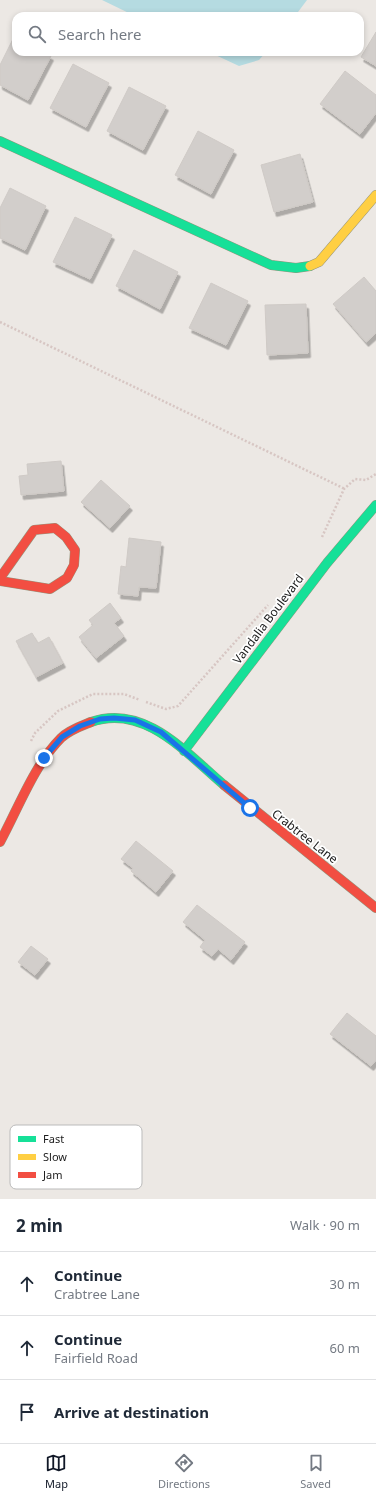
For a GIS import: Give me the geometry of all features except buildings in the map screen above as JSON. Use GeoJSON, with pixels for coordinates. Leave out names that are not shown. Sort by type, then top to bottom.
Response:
{"type":"FeatureCollection","features":[{"type":"Feature","properties":{"kind":"street"},"geometry":{"type":"LineString","coordinates":[[0,141],[271,265],[295,270],[309,268],[319,262],[376,195]]}},
{"type":"Feature","properties":{"kind":"street","name":"Vandalia Boulevard"},"geometry":{"type":"LineString","coordinates":[[184,751],[327,563],[376,505]]}},
{"type":"Feature","properties":{"kind":"street"},"geometry":{"type":"LineString","coordinates":[[0,578],[34,530],[55,528],[66,537],[75,550],[74,565],[68,578],[50,590],[0,581]]}},
{"type":"Feature","properties":{"kind":"street","name":"Crabtree Lane"},"geometry":{"type":"LineString","coordinates":[[0,842],[48,752],[62,737],[80,726],[100,719],[114,718],[135,720],[161,732],[250,808],[376,908]]}},
{"type":"Feature","properties":{"kind":"path"},"geometry":{"type":"LineString","coordinates":[[0,322],[344,489]]}},
{"type":"Feature","properties":{"kind":"path"},"geometry":{"type":"LineString","coordinates":[[321,539],[344,489],[355,479],[366,480],[376,474]]}},
{"type":"Feature","properties":{"kind":"path"},"geometry":{"type":"LineString","coordinates":[[28,747],[35,733],[58,711],[93,694],[124,694],[166,709],[178,706],[273,600]]}},
{"type":"Feature","properties":{"kind":"water"},"geometry":{"type":"Polygon","coordinates":[[[102,0],[307,0],[298,12],[127,12],[102,0]]]}},
{"type":"Feature","properties":{"kind":"water"},"geometry":{"type":"Polygon","coordinates":[[[218,56],[262,56],[259,60],[239,66],[218,56]]]}},
{"type":"Feature","properties":{"kind":"traffic: fast"},"geometry":{"type":"LineString","coordinates":[[0,141],[271,265],[296,268],[310,266]]}},
{"type":"Feature","properties":{"kind":"traffic: fast"},"geometry":{"type":"LineString","coordinates":[[184,751],[327,563],[376,505]]}},
{"type":"Feature","properties":{"kind":"traffic: fast"},"geometry":{"type":"LineString","coordinates":[[91,722],[111,718],[129,719],[147,725],[180,746],[224,785]]}},
{"type":"Feature","properties":{"kind":"traffic: slow"},"geometry":{"type":"LineString","coordinates":[[310,266],[319,262],[376,195]]}},
{"type":"Feature","properties":{"kind":"traffic: jam"},"geometry":{"type":"LineString","coordinates":[[0,578],[34,530],[55,528],[66,537],[75,550],[74,565],[67,578],[50,589],[0,581]]}},
{"type":"Feature","properties":{"kind":"traffic: jam"},"geometry":{"type":"LineString","coordinates":[[0,842],[27,788],[51,749],[61,738],[75,728],[91,722]]}},
{"type":"Feature","properties":{"kind":"traffic: jam"},"geometry":{"type":"LineString","coordinates":[[224,785],[376,908]]}},
{"type":"Feature","properties":{"kind":"route"},"geometry":{"type":"LineString","coordinates":[[44,758],[62,737],[80,726],[100,719],[114,718],[135,720],[161,732],[250,808]]}}]}
